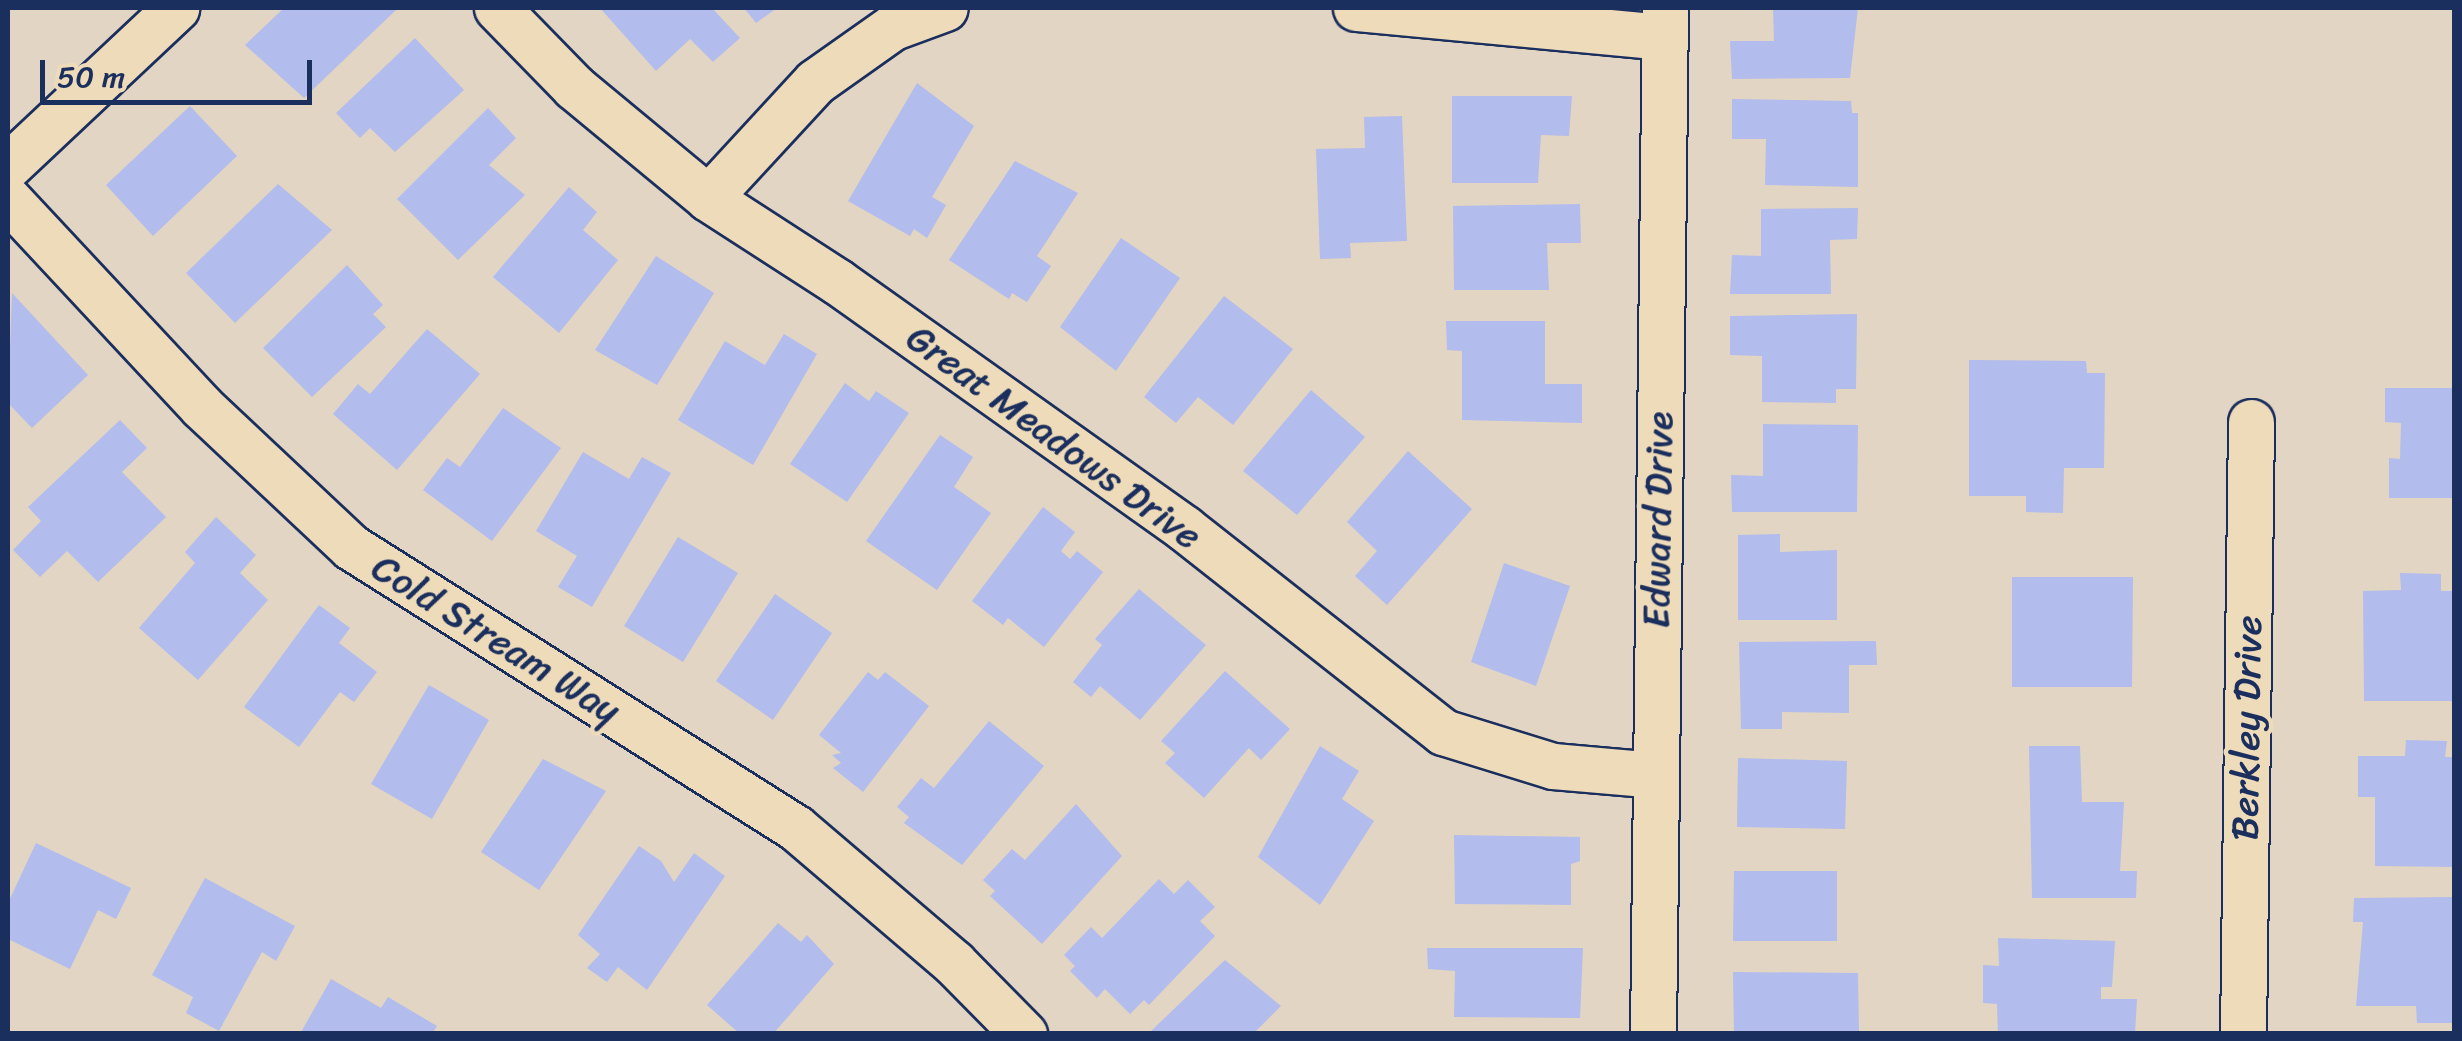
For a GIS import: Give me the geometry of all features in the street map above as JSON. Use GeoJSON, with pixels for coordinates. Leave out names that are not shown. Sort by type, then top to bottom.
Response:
{"type":"FeatureCollection","features":[{"type":"Feature","properties":{"kind":"street"},"geometry":{"type":"LineString","coordinates":[[8,166],[176,8]]}},
{"type":"Feature","properties":{"kind":"street","name":"Great Meadows Drive"},"geometry":{"type":"LineString","coordinates":[[497,8],[574,87],[708,198],[838,282],[1184,528],[1443,732],[1554,766],[1654,775]]}},
{"type":"Feature","properties":{"kind":"street"},"geometry":{"type":"LineString","coordinates":[[708,198],[815,82],[894,27],[945,8]]}},
{"type":"Feature","properties":{"kind":"street"},"geometry":{"type":"LineString","coordinates":[[1356,8],[1664,22]]}},
{"type":"Feature","properties":{"kind":"street","name":"Edward Drive"},"geometry":{"type":"LineString","coordinates":[[1653,1034],[1664,22]]}},
{"type":"Feature","properties":{"kind":"street","name":"Cold Stream Way"},"geometry":{"type":"LineString","coordinates":[[8,198],[202,407],[351,547],[796,828],[954,962],[1024,1034]]}},
{"type":"Feature","properties":{"kind":"street","name":"Berkley Drive"},"geometry":{"type":"LineString","coordinates":[[2243,1034],[2250,422]]}},
{"type":"Feature","properties":{"kind":"building"},"geometry":{"type":"Polygon","coordinates":[[[284,8],[396,10],[304,98],[245,45],[284,8]]]}},
{"type":"Feature","properties":{"kind":"building"},"geometry":{"type":"Polygon","coordinates":[[[600,8],[712,8],[740,38],[713,62],[690,39],[656,71],[600,8]]]}},
{"type":"Feature","properties":{"kind":"building"},"geometry":{"type":"Polygon","coordinates":[[[744,8],[777,8],[756,23],[744,8]]]}},
{"type":"Feature","properties":{"kind":"building"},"geometry":{"type":"Polygon","coordinates":[[[1773,8],[1858,8],[1850,78],[1732,79],[1730,41],[1774,41],[1773,8]]]}},
{"type":"Feature","properties":{"kind":"building"},"geometry":{"type":"Polygon","coordinates":[[[415,38],[464,90],[395,152],[370,128],[360,138],[336,113],[415,38]]]}},
{"type":"Feature","properties":{"kind":"building"},"geometry":{"type":"Polygon","coordinates":[[[917,83],[974,126],[932,197],[946,205],[927,238],[914,229],[910,236],[848,201],[917,83]]]}},
{"type":"Feature","properties":{"kind":"building"},"geometry":{"type":"Polygon","coordinates":[[[1452,96],[1572,96],[1569,136],[1541,135],[1538,183],[1452,183],[1452,96]]]}},
{"type":"Feature","properties":{"kind":"building"},"geometry":{"type":"Polygon","coordinates":[[[1732,99],[1851,101],[1852,113],[1858,113],[1858,187],[1765,185],[1766,139],[1732,139],[1732,99]]]}},
{"type":"Feature","properties":{"kind":"building"},"geometry":{"type":"Polygon","coordinates":[[[190,106],[237,156],[153,236],[106,185],[190,106]]]}},
{"type":"Feature","properties":{"kind":"building"},"geometry":{"type":"Polygon","coordinates":[[[488,108],[516,138],[489,165],[525,195],[458,260],[397,199],[488,108]]]}},
{"type":"Feature","properties":{"kind":"building"},"geometry":{"type":"Polygon","coordinates":[[[1402,116],[1407,241],[1350,243],[1351,258],[1320,259],[1316,149],[1365,148],[1364,117],[1402,116]]]}},
{"type":"Feature","properties":{"kind":"building"},"geometry":{"type":"Polygon","coordinates":[[[1015,161],[1078,193],[1037,256],[1051,266],[1027,302],[1012,293],[1009,299],[949,260],[1015,161]]]}},
{"type":"Feature","properties":{"kind":"building"},"geometry":{"type":"Polygon","coordinates":[[[278,184],[332,230],[235,323],[186,273],[278,184]]]}},
{"type":"Feature","properties":{"kind":"building"},"geometry":{"type":"Polygon","coordinates":[[[569,187],[597,212],[583,230],[618,260],[559,333],[493,277],[569,187]]]}},
{"type":"Feature","properties":{"kind":"building"},"geometry":{"type":"Polygon","coordinates":[[[1580,204],[1581,243],[1547,243],[1549,290],[1454,290],[1453,206],[1580,204]]]}},
{"type":"Feature","properties":{"kind":"building"},"geometry":{"type":"Polygon","coordinates":[[[1858,208],[1857,239],[1830,240],[1831,294],[1730,294],[1732,255],[1761,256],[1761,209],[1858,208]]]}},
{"type":"Feature","properties":{"kind":"building"},"geometry":{"type":"Polygon","coordinates":[[[1121,238],[1180,278],[1116,371],[1060,327],[1121,238]]]}},
{"type":"Feature","properties":{"kind":"building"},"geometry":{"type":"Polygon","coordinates":[[[656,256],[714,293],[657,385],[595,350],[656,256]]]}},
{"type":"Feature","properties":{"kind":"building"},"geometry":{"type":"Polygon","coordinates":[[[347,265],[383,305],[373,314],[386,327],[312,397],[263,348],[347,265]]]}},
{"type":"Feature","properties":{"kind":"building"},"geometry":{"type":"Polygon","coordinates":[[[12,293],[88,375],[32,428],[8,403],[12,293]]]}},
{"type":"Feature","properties":{"kind":"building"},"geometry":{"type":"Polygon","coordinates":[[[1224,296],[1293,349],[1233,425],[1198,397],[1176,423],[1144,397],[1224,296]]]}},
{"type":"Feature","properties":{"kind":"building"},"geometry":{"type":"Polygon","coordinates":[[[1857,314],[1856,389],[1836,389],[1836,403],[1762,402],[1762,356],[1730,355],[1730,316],[1857,314]]]}},
{"type":"Feature","properties":{"kind":"building"},"geometry":{"type":"Polygon","coordinates":[[[1446,321],[1545,321],[1545,384],[1582,384],[1582,423],[1462,420],[1462,351],[1447,350],[1446,321]]]}},
{"type":"Feature","properties":{"kind":"building"},"geometry":{"type":"Polygon","coordinates":[[[427,329],[480,374],[397,470],[333,414],[358,384],[370,394],[427,329]]]}},
{"type":"Feature","properties":{"kind":"building"},"geometry":{"type":"Polygon","coordinates":[[[784,334],[817,354],[753,465],[678,420],[725,341],[765,365],[784,334]]]}},
{"type":"Feature","properties":{"kind":"building"},"geometry":{"type":"Polygon","coordinates":[[[1969,360],[2086,361],[2087,373],[2105,373],[2104,468],[2064,468],[2063,513],[2026,512],[2026,496],[1969,496],[1969,360]]]}},
{"type":"Feature","properties":{"kind":"building"},"geometry":{"type":"Polygon","coordinates":[[[845,383],[869,401],[876,391],[909,413],[847,502],[790,464],[845,383]]]}},
{"type":"Feature","properties":{"kind":"building"},"geometry":{"type":"Polygon","coordinates":[[[2385,388],[2454,388],[2454,498],[2389,498],[2389,458],[2400,459],[2401,423],[2385,422],[2385,388]]]}},
{"type":"Feature","properties":{"kind":"building"},"geometry":{"type":"Polygon","coordinates":[[[1311,390],[1365,437],[1297,515],[1243,471],[1311,390]]]}},
{"type":"Feature","properties":{"kind":"building"},"geometry":{"type":"Polygon","coordinates":[[[503,408],[561,448],[492,541],[423,490],[447,458],[460,467],[503,408]]]}},
{"type":"Feature","properties":{"kind":"building"},"geometry":{"type":"Polygon","coordinates":[[[120,420],[147,448],[122,472],[166,517],[98,582],[67,551],[40,577],[13,550],[41,521],[28,507],[120,420]]]}},
{"type":"Feature","properties":{"kind":"building"},"geometry":{"type":"Polygon","coordinates":[[[1763,424],[1858,425],[1857,512],[1732,512],[1731,475],[1763,476],[1763,424]]]}},
{"type":"Feature","properties":{"kind":"building"},"geometry":{"type":"Polygon","coordinates":[[[940,435],[973,457],[954,487],[991,513],[937,590],[866,541],[940,435]]]}},
{"type":"Feature","properties":{"kind":"building"},"geometry":{"type":"Polygon","coordinates":[[[1408,451],[1472,509],[1387,605],[1355,576],[1377,551],[1347,522],[1408,451]]]}},
{"type":"Feature","properties":{"kind":"building"},"geometry":{"type":"Polygon","coordinates":[[[583,452],[629,479],[642,457],[671,473],[592,607],[558,587],[577,556],[536,531],[583,452]]]}},
{"type":"Feature","properties":{"kind":"building"},"geometry":{"type":"Polygon","coordinates":[[[1043,507],[1075,532],[1061,551],[1070,559],[1077,551],[1103,572],[1044,647],[1008,618],[1003,625],[972,601],[1043,507]]]}},
{"type":"Feature","properties":{"kind":"building"},"geometry":{"type":"Polygon","coordinates":[[[216,517],[256,555],[240,573],[268,600],[198,680],[139,628],[195,563],[185,552],[216,517]]]}},
{"type":"Feature","properties":{"kind":"building"},"geometry":{"type":"Polygon","coordinates":[[[1780,534],[1780,552],[1837,550],[1837,620],[1738,620],[1738,535],[1780,534]]]}},
{"type":"Feature","properties":{"kind":"building"},"geometry":{"type":"Polygon","coordinates":[[[678,537],[738,573],[683,662],[624,626],[678,537]]]}},
{"type":"Feature","properties":{"kind":"building"},"geometry":{"type":"Polygon","coordinates":[[[1504,563],[1570,586],[1536,686],[1471,662],[1504,563]]]}},
{"type":"Feature","properties":{"kind":"building"},"geometry":{"type":"Polygon","coordinates":[[[2400,573],[2441,574],[2441,591],[2454,591],[2454,701],[2364,701],[2363,591],[2401,590],[2400,573]]]}},
{"type":"Feature","properties":{"kind":"building"},"geometry":{"type":"Polygon","coordinates":[[[2012,577],[2133,577],[2132,687],[2012,687],[2012,577]]]}},
{"type":"Feature","properties":{"kind":"building"},"geometry":{"type":"Polygon","coordinates":[[[1139,589],[1206,645],[1140,720],[1100,686],[1091,697],[1073,682],[1102,645],[1095,639],[1139,589]]]}},
{"type":"Feature","properties":{"kind":"building"},"geometry":{"type":"Polygon","coordinates":[[[775,594],[832,633],[773,720],[716,681],[775,594]]]}},
{"type":"Feature","properties":{"kind":"building"},"geometry":{"type":"Polygon","coordinates":[[[319,605],[350,628],[339,643],[377,672],[354,702],[340,692],[299,747],[244,707],[319,605]]]}},
{"type":"Feature","properties":{"kind":"building"},"geometry":{"type":"Polygon","coordinates":[[[1876,641],[1877,665],[1849,665],[1849,713],[1782,712],[1782,729],[1741,729],[1739,642],[1876,641]]]}},
{"type":"Feature","properties":{"kind":"building"},"geometry":{"type":"Polygon","coordinates":[[[1225,671],[1290,729],[1261,760],[1249,748],[1204,798],[1165,763],[1175,753],[1161,741],[1225,671]]]}},
{"type":"Feature","properties":{"kind":"building"},"geometry":{"type":"Polygon","coordinates":[[[868,672],[878,680],[885,672],[929,706],[863,792],[833,768],[841,763],[832,755],[841,753],[819,735],[868,672]]]}},
{"type":"Feature","properties":{"kind":"building"},"geometry":{"type":"Polygon","coordinates":[[[429,685],[489,720],[432,819],[371,784],[429,685]]]}},
{"type":"Feature","properties":{"kind":"building"},"geometry":{"type":"Polygon","coordinates":[[[989,721],[1044,766],[962,865],[904,823],[909,817],[897,807],[921,778],[934,788],[989,721]]]}},
{"type":"Feature","properties":{"kind":"building"},"geometry":{"type":"Polygon","coordinates":[[[2406,740],[2447,741],[2445,757],[2454,757],[2454,867],[2375,866],[2375,797],[2358,797],[2358,756],[2405,756],[2406,740]]]}},
{"type":"Feature","properties":{"kind":"building"},"geometry":{"type":"Polygon","coordinates":[[[1320,746],[1359,771],[1342,799],[1374,821],[1320,905],[1258,857],[1320,746]]]}},
{"type":"Feature","properties":{"kind":"building"},"geometry":{"type":"Polygon","coordinates":[[[2029,746],[2080,746],[2082,802],[2124,802],[2120,871],[2137,871],[2136,898],[2032,898],[2029,746]]]}},
{"type":"Feature","properties":{"kind":"building"},"geometry":{"type":"Polygon","coordinates":[[[1738,758],[1847,761],[1845,829],[1737,827],[1738,758]]]}},
{"type":"Feature","properties":{"kind":"building"},"geometry":{"type":"Polygon","coordinates":[[[543,759],[606,791],[539,890],[481,852],[543,759]]]}},
{"type":"Feature","properties":{"kind":"building"},"geometry":{"type":"Polygon","coordinates":[[[1076,804],[1122,856],[1042,944],[990,896],[995,891],[983,880],[1012,849],[1025,860],[1076,804]]]}},
{"type":"Feature","properties":{"kind":"building"},"geometry":{"type":"Polygon","coordinates":[[[1454,835],[1580,837],[1580,861],[1571,864],[1571,905],[1455,904],[1454,835]]]}},
{"type":"Feature","properties":{"kind":"building"},"geometry":{"type":"Polygon","coordinates":[[[36,843],[131,888],[116,919],[98,910],[70,969],[8,939],[8,903],[36,843]]]}},
{"type":"Feature","properties":{"kind":"building"},"geometry":{"type":"Polygon","coordinates":[[[639,846],[661,861],[674,882],[694,853],[725,876],[647,990],[618,967],[607,982],[587,968],[600,954],[578,935],[639,846]]]}},
{"type":"Feature","properties":{"kind":"building"},"geometry":{"type":"Polygon","coordinates":[[[1734,871],[1837,871],[1837,941],[1733,941],[1734,871]]]}},
{"type":"Feature","properties":{"kind":"building"},"geometry":{"type":"Polygon","coordinates":[[[205,878],[295,926],[276,961],[262,952],[219,1031],[186,1013],[193,997],[152,975],[205,878]]]}},
{"type":"Feature","properties":{"kind":"building"},"geometry":{"type":"Polygon","coordinates":[[[1159,879],[1174,894],[1188,880],[1215,907],[1200,921],[1215,936],[1149,1005],[1144,1000],[1130,1014],[1105,989],[1097,998],[1070,971],[1075,966],[1064,955],[1091,927],[1102,938],[1159,879]]]}},
{"type":"Feature","properties":{"kind":"building"},"geometry":{"type":"Polygon","coordinates":[[[2454,897],[2454,1023],[2417,1023],[2416,1006],[2356,1006],[2363,922],[2353,922],[2354,898],[2454,897]]]}},
{"type":"Feature","properties":{"kind":"building"},"geometry":{"type":"Polygon","coordinates":[[[778,923],[801,942],[807,935],[834,964],[773,1034],[740,1034],[707,1005],[778,923]]]}},
{"type":"Feature","properties":{"kind":"building"},"geometry":{"type":"Polygon","coordinates":[[[1998,938],[2115,941],[2112,987],[2101,987],[2101,999],[2137,999],[2135,1034],[1998,1034],[1997,1004],[1983,1003],[1983,965],[1999,966],[1998,938]]]}},
{"type":"Feature","properties":{"kind":"building"},"geometry":{"type":"Polygon","coordinates":[[[1427,948],[1583,948],[1580,1018],[1454,1017],[1455,971],[1428,969],[1427,948]]]}},
{"type":"Feature","properties":{"kind":"building"},"geometry":{"type":"Polygon","coordinates":[[[1225,960],[1281,1006],[1253,1034],[1148,1034],[1225,960]]]}},
{"type":"Feature","properties":{"kind":"building"},"geometry":{"type":"Polygon","coordinates":[[[1733,972],[1858,973],[1859,1034],[1734,1034],[1733,972]]]}},
{"type":"Feature","properties":{"kind":"building"},"geometry":{"type":"Polygon","coordinates":[[[331,979],[381,1008],[388,997],[437,1026],[432,1034],[300,1034],[331,979]]]}}]}
